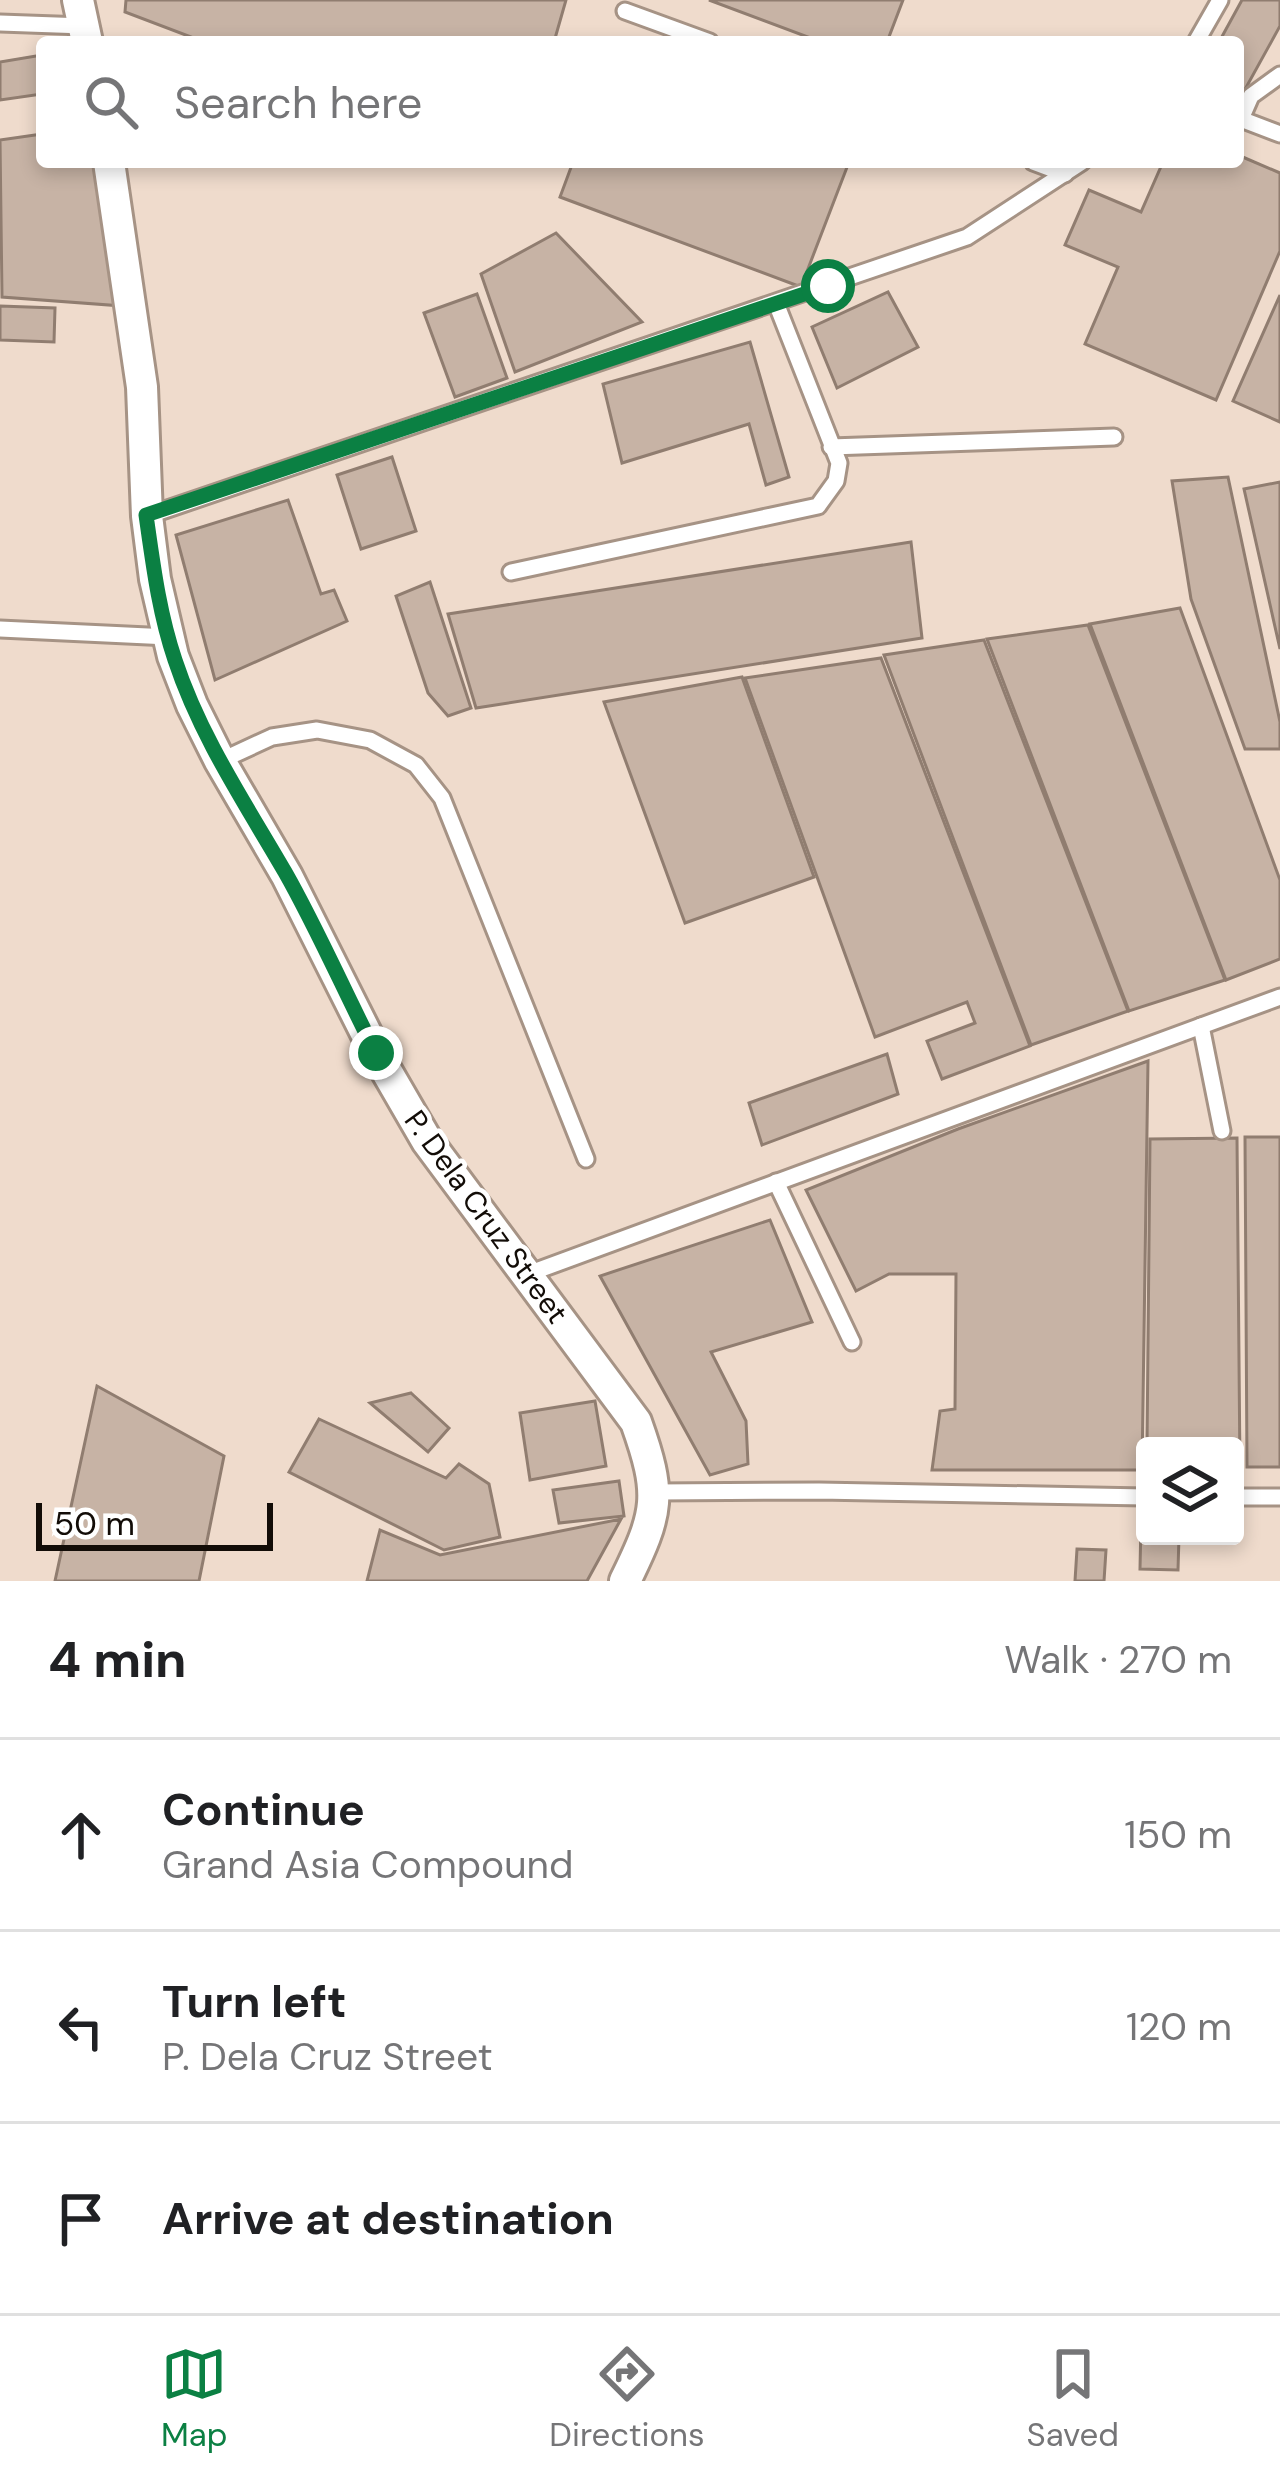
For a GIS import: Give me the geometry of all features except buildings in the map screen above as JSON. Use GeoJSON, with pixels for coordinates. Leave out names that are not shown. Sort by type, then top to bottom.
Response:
{"type":"FeatureCollection","features":[{"type":"Feature","properties":{"kind":"street","name":"P. Dela Cruz Street"},"geometry":{"type":"LineString","coordinates":[[110,168],[142,387],[146,515],[169,637],[192,705],[427,1141],[636,1422],[656,1492]]}},
{"type":"Feature","properties":{"kind":"street"},"geometry":{"type":"LineString","coordinates":[[625,1581],[650,1530],[656,1492]]}},
{"type":"Feature","properties":{"kind":"lane"},"geometry":{"type":"LineString","coordinates":[[1199,36],[1220,0]]}},
{"type":"Feature","properties":{"kind":"lane"},"geometry":{"type":"LineString","coordinates":[[625,11],[694,36]]}},
{"type":"Feature","properties":{"kind":"lane"},"geometry":{"type":"LineString","coordinates":[[0,23],[83,23]]}},
{"type":"Feature","properties":{"kind":"lane"},"geometry":{"type":"LineString","coordinates":[[1244,111],[1251,96],[1280,75]]}},
{"type":"Feature","properties":{"kind":"lane"},"geometry":{"type":"LineString","coordinates":[[1244,120],[1280,134]]}},
{"type":"Feature","properties":{"kind":"lane"},"geometry":{"type":"LineString","coordinates":[[1049,168],[1065,174]]}},
{"type":"Feature","properties":{"kind":"lane"},"geometry":{"type":"LineString","coordinates":[[146,515],[967,237],[1074,168]]}},
{"type":"Feature","properties":{"kind":"lane"},"geometry":{"type":"LineString","coordinates":[[512,572],[818,506],[836,481],[838,463],[776,303]]}},
{"type":"Feature","properties":{"kind":"lane"},"geometry":{"type":"LineString","coordinates":[[832,447],[1114,437]]}},
{"type":"Feature","properties":{"kind":"lane"},"geometry":{"type":"LineString","coordinates":[[0,629],[169,637]]}},
{"type":"Feature","properties":{"kind":"lane"},"geometry":{"type":"LineString","coordinates":[[220,761],[272,737],[317,730],[370,740],[416,765],[442,798],[586,1159]]}},
{"type":"Feature","properties":{"kind":"lane"},"geometry":{"type":"LineString","coordinates":[[525,1274],[1280,997]]}},
{"type":"Feature","properties":{"kind":"lane"},"geometry":{"type":"LineString","coordinates":[[1201,1026],[1222,1131]]}},
{"type":"Feature","properties":{"kind":"lane"},"geometry":{"type":"LineString","coordinates":[[776,1182],[852,1342]]}},
{"type":"Feature","properties":{"kind":"lane"},"geometry":{"type":"LineString","coordinates":[[656,1492],[1136,1496]]}},
{"type":"Feature","properties":{"kind":"lane"},"geometry":{"type":"LineString","coordinates":[[1244,1497],[1280,1497]]}},
{"type":"Feature","properties":{"kind":"route"},"geometry":{"type":"LineString","coordinates":[[376,1053],[287,876],[192,705],[173,656],[146,515],[828,286]]}}]}
